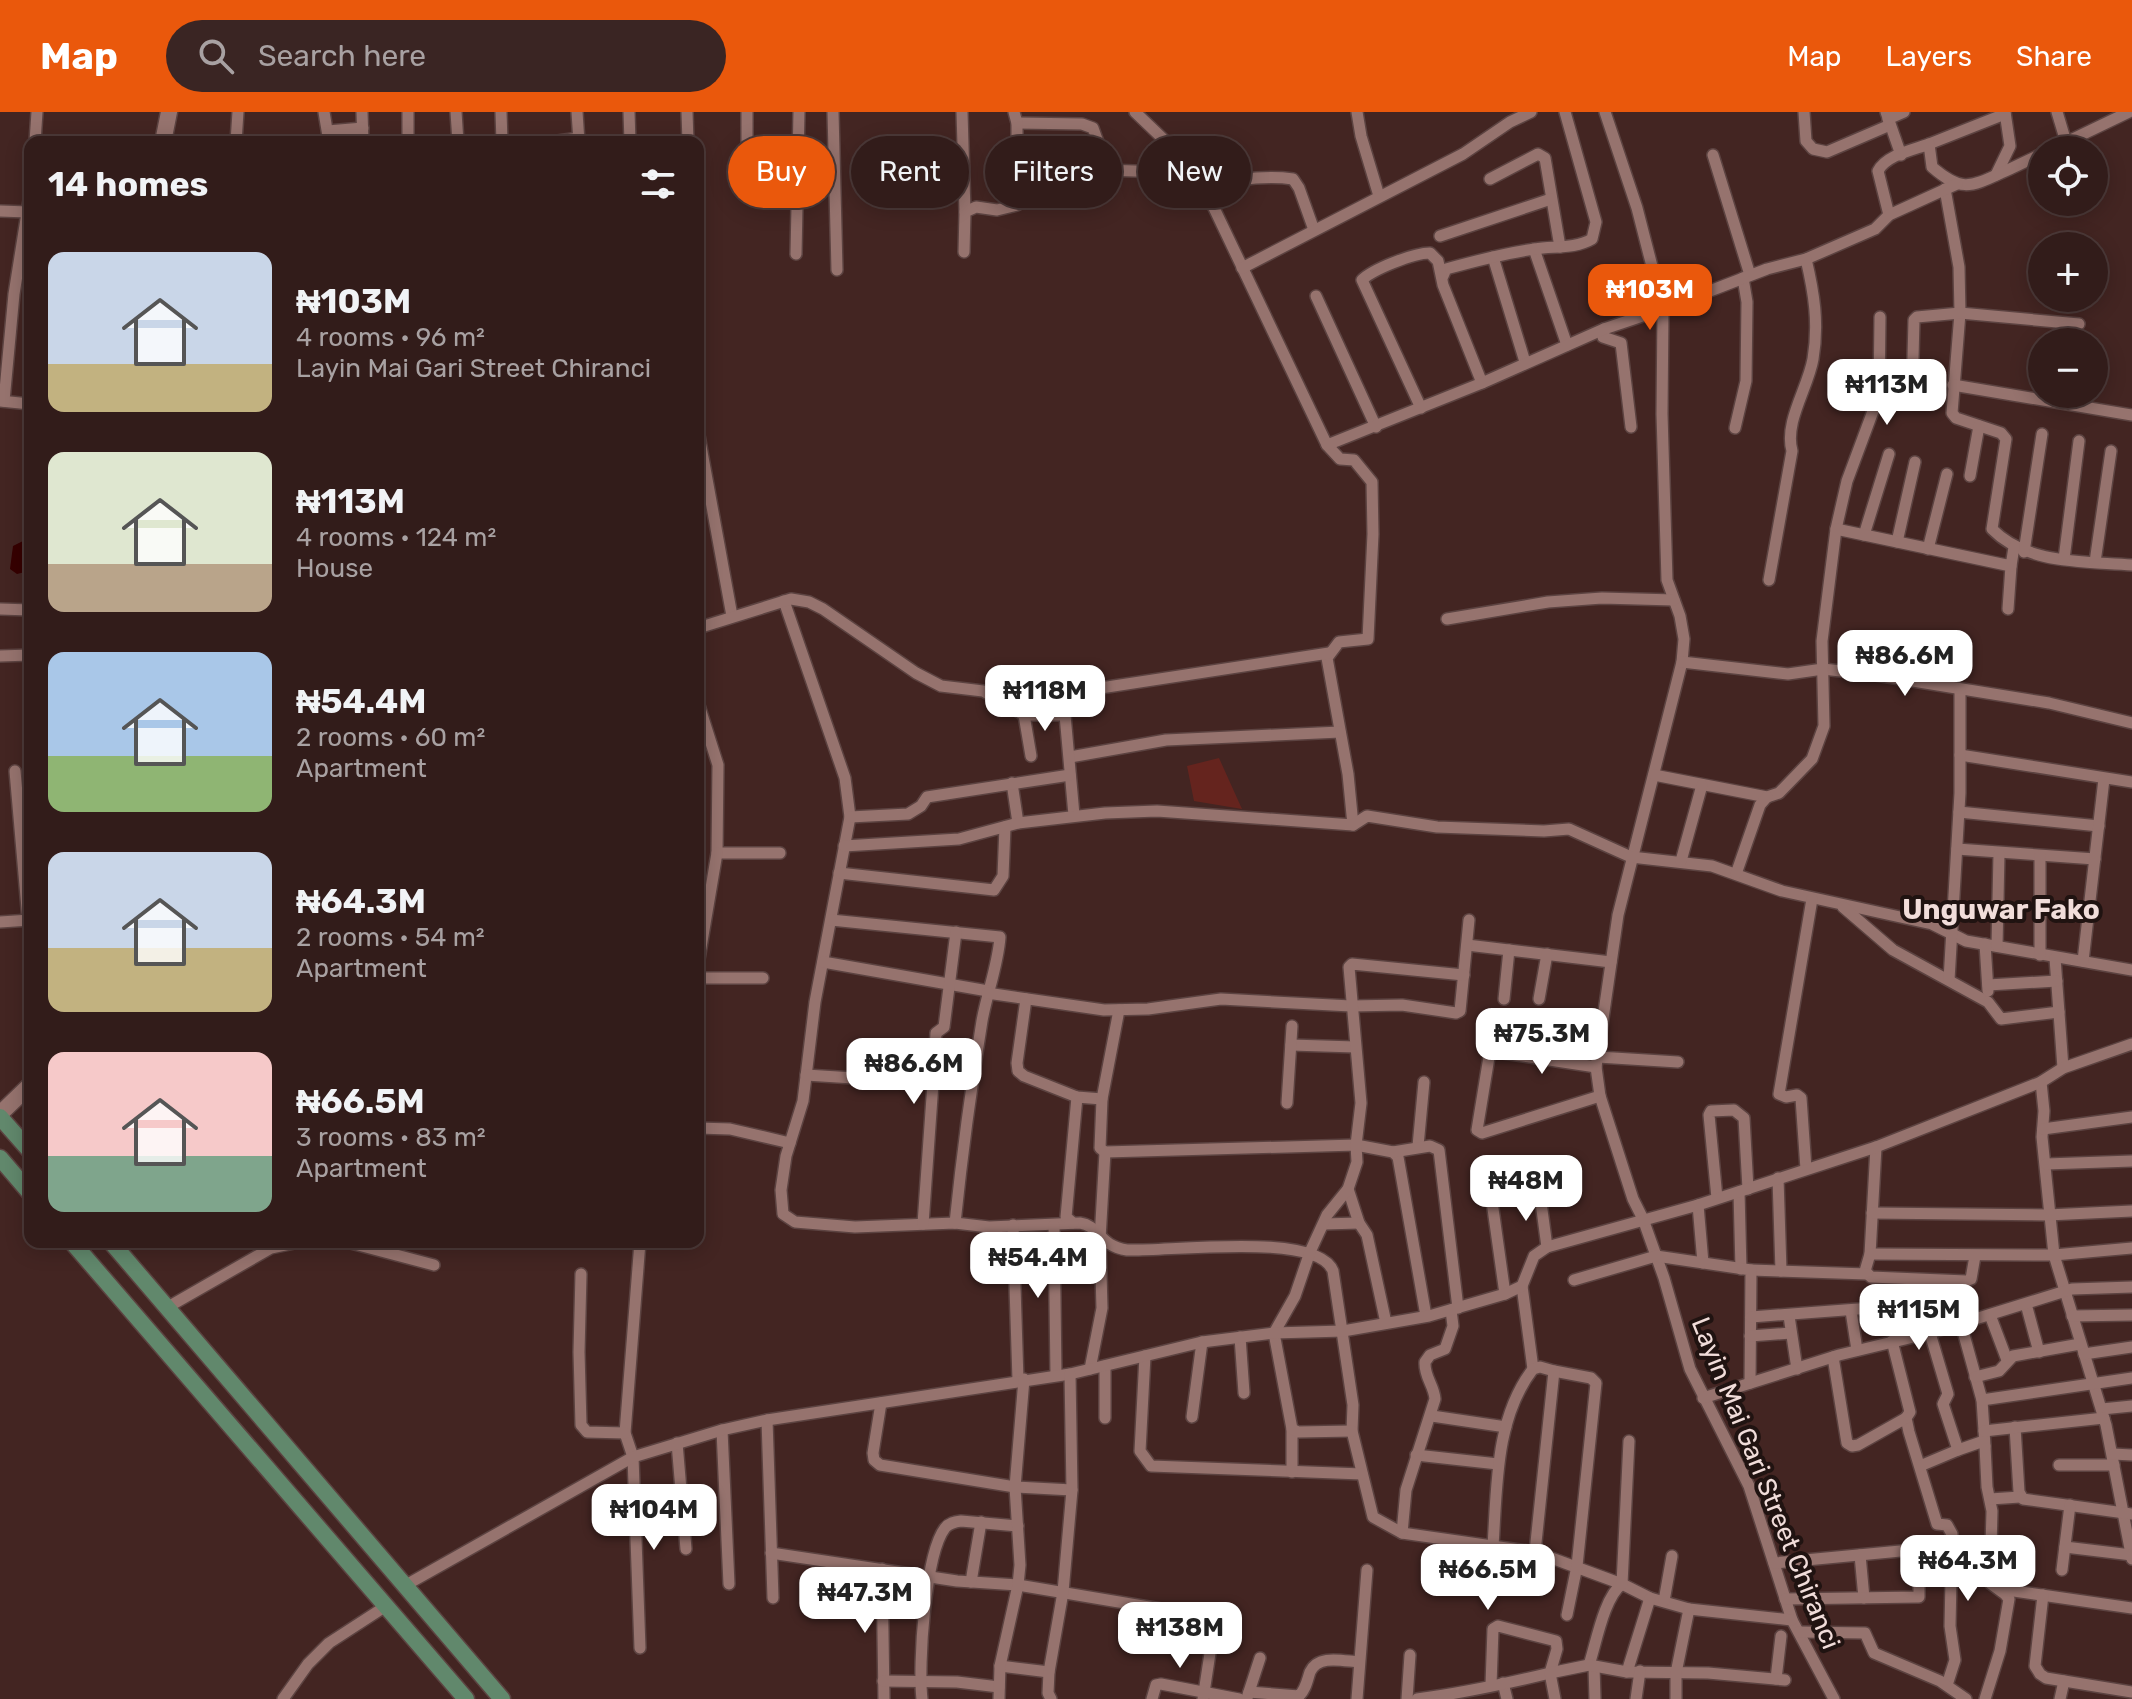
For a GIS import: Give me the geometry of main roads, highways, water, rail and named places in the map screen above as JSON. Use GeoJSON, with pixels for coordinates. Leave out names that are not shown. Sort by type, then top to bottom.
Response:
{"type":"FeatureCollection","features":[{"type":"Feature","properties":{"kind":"main road"},"geometry":{"type":"LineString","coordinates":[[0,1115],[24,1144]]}},
{"type":"Feature","properties":{"kind":"main road"},"geometry":{"type":"LineString","coordinates":[[0,1161],[24,1187]]}},
{"type":"Feature","properties":{"kind":"main road"},"geometry":{"type":"LineString","coordinates":[[77,1248],[466,1699]]}},
{"type":"Feature","properties":{"kind":"main road"},"geometry":{"type":"LineString","coordinates":[[116,1248],[502,1699]]}},
{"type":"Feature","properties":{"kind":"district","name":"Unguwar Fako"},"geometry":{"type":"Point","coordinates":[2001,909]}}]}
